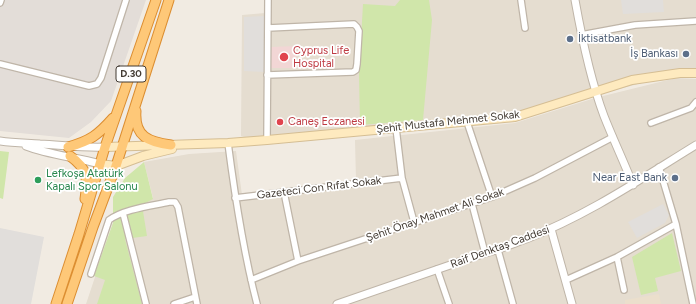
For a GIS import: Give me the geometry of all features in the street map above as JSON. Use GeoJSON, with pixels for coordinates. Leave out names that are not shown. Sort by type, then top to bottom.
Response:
{"type":"FeatureCollection","features":[{"type":"Feature","properties":{"kind":"highway","name":"D.30"},"geometry":{"type":"LineString","coordinates":[[56,304],[105,147],[156,0]]}},
{"type":"Feature","properties":{"kind":"highway","name":"D.30"},"geometry":{"type":"LineString","coordinates":[[67,304],[93,227],[116,166],[169,0]]}},
{"type":"Feature","properties":{"kind":"highway"},"geometry":{"type":"LineString","coordinates":[[137,98],[136,122],[140,131],[150,141],[171,145]]}},
{"type":"Feature","properties":{"kind":"highway"},"geometry":{"type":"LineString","coordinates":[[68,147],[84,142],[97,135],[116,114]]}},
{"type":"Feature","properties":{"kind":"highway"},"geometry":{"type":"LineString","coordinates":[[70,156],[82,166],[86,177],[87,186],[79,234]]}},
{"type":"Feature","properties":{"kind":"main road","name":"Şehit Mustafa Mehmet Sokak"},"geometry":{"type":"LineString","coordinates":[[105,147],[228,143],[515,117],[632,80],[662,75],[696,72]]}},
{"type":"Feature","properties":{"kind":"main road","name":"Şehit Mustafa Mehmet Sokak"},"geometry":{"type":"LineString","coordinates":[[116,166],[143,156],[194,144]]}},
{"type":"Feature","properties":{"kind":"main road"},"geometry":{"type":"LineString","coordinates":[[100,164],[116,166]]}},
{"type":"Feature","properties":{"kind":"street"},"geometry":{"type":"LineString","coordinates":[[0,64],[89,86],[97,84],[101,78],[126,0]]}},
{"type":"Feature","properties":{"kind":"street"},"geometry":{"type":"LineString","coordinates":[[267,140],[268,0]]}},
{"type":"Feature","properties":{"kind":"street"},"geometry":{"type":"LineString","coordinates":[[521,0],[525,28]]}},
{"type":"Feature","properties":{"kind":"street"},"geometry":{"type":"LineString","coordinates":[[575,0],[589,69],[596,92],[604,116],[633,185]]}},
{"type":"Feature","properties":{"kind":"street"},"geometry":{"type":"LineString","coordinates":[[582,35],[636,25],[696,21]]}},
{"type":"Feature","properties":{"kind":"street"},"geometry":{"type":"LineString","coordinates":[[267,75],[353,72],[356,70],[357,64],[359,31],[354,24],[268,28]]}},
{"type":"Feature","properties":{"kind":"street"},"geometry":{"type":"LineString","coordinates":[[650,123],[691,108],[696,102]]}},
{"type":"Feature","properties":{"kind":"street"},"geometry":{"type":"LineString","coordinates":[[467,122],[492,196]]}},
{"type":"Feature","properties":{"kind":"street"},"geometry":{"type":"LineString","coordinates":[[396,128],[402,178],[414,222]]}},
{"type":"Feature","properties":{"kind":"street","name":"Şehit Önay Mahmet Ali Sokak"},"geometry":{"type":"LineString","coordinates":[[251,280],[298,262],[414,222],[472,204],[535,178],[613,137]]}},
{"type":"Feature","properties":{"kind":"street"},"geometry":{"type":"LineString","coordinates":[[0,141],[68,147],[105,147]]}},
{"type":"Feature","properties":{"kind":"street"},"geometry":{"type":"LineString","coordinates":[[228,143],[235,198],[257,304]]}},
{"type":"Feature","properties":{"kind":"street"},"geometry":{"type":"LineString","coordinates":[[22,144],[37,150],[70,156],[100,164]]}},
{"type":"Feature","properties":{"kind":"street","name":"Raif Denktaş Caddesi"},"geometry":{"type":"LineString","coordinates":[[336,304],[485,253],[498,250],[551,230],[598,206],[696,144]]}},
{"type":"Feature","properties":{"kind":"street"},"geometry":{"type":"LineString","coordinates":[[659,167],[694,291],[693,304]]}},
{"type":"Feature","properties":{"kind":"street","name":"Gazeteci Con Rıfat Sokak"},"geometry":{"type":"LineString","coordinates":[[235,198],[402,178]]}},
{"type":"Feature","properties":{"kind":"street"},"geometry":{"type":"LineString","coordinates":[[284,192],[298,262]]}},
{"type":"Feature","properties":{"kind":"street"},"geometry":{"type":"LineString","coordinates":[[91,274],[109,220],[116,215],[169,202],[175,202],[178,207],[197,304]]}},
{"type":"Feature","properties":{"kind":"street"},"geometry":{"type":"LineString","coordinates":[[472,204],[485,253]]}},
{"type":"Feature","properties":{"kind":"street"},"geometry":{"type":"LineString","coordinates":[[124,213],[146,304]]}},
{"type":"Feature","properties":{"kind":"street"},"geometry":{"type":"LineString","coordinates":[[566,280],[617,257],[676,224]]}},
{"type":"Feature","properties":{"kind":"street"},"geometry":{"type":"LineString","coordinates":[[551,230],[572,304]]}},
{"type":"Feature","properties":{"kind":"street"},"geometry":{"type":"LineString","coordinates":[[498,250],[513,304]]}},
{"type":"Feature","properties":{"kind":"street"},"geometry":{"type":"LineString","coordinates":[[617,257],[624,290]]}},
{"type":"Feature","properties":{"kind":"street"},"geometry":{"type":"LineString","coordinates":[[438,270],[449,304]]}},
{"type":"Feature","properties":{"kind":"street"},"geometry":{"type":"LineString","coordinates":[[174,304],[195,297]]}},
{"type":"Feature","properties":{"kind":"shaded area"},"geometry":{"type":"Polygon","coordinates":[[[0,0],[146,0],[111,101],[91,122],[69,138],[0,131],[0,0]]]}},
{"type":"Feature","properties":{"kind":"shaded area"},"geometry":{"type":"Polygon","coordinates":[[[265,0],[696,0],[696,73],[680,73],[543,109],[396,128],[257,141],[241,136],[242,15],[265,13],[265,0]]]}},
{"type":"Feature","properties":{"kind":"shaded area"},"geometry":{"type":"Polygon","coordinates":[[[621,0],[663,0],[664,12],[623,14],[621,0]]]}},
{"type":"Feature","properties":{"kind":"shaded area"},"geometry":{"type":"Polygon","coordinates":[[[265,16],[265,72],[244,71],[244,17],[265,16]]]}},
{"type":"Feature","properties":{"kind":"shaded area","name":"Cyprus Life Hospital"},"geometry":{"type":"Polygon","coordinates":[[[296,46],[297,68],[271,68],[271,47],[296,46]]]}},
{"type":"Feature","properties":{"kind":"shaded area"},"geometry":{"type":"Polygon","coordinates":[[[676,78],[696,79],[696,304],[86,304],[113,223],[153,198],[144,162],[189,154],[236,151],[242,195],[356,181],[355,140],[515,123],[595,98],[676,78]]]}},
{"type":"Feature","properties":{"kind":"shaded area"},"geometry":{"type":"Polygon","coordinates":[[[663,204],[669,215],[665,223],[637,238],[628,222],[663,204]]]}},
{"type":"Feature","properties":{"kind":"shaded area"},"geometry":{"type":"Polygon","coordinates":[[[0,228],[44,237],[31,304],[0,304],[0,228]]]}},
{"type":"Feature","properties":{"kind":"shaded area"},"geometry":{"type":"Polygon","coordinates":[[[659,294],[661,304],[625,304],[625,300],[659,294]]]}},
{"type":"Feature","properties":{"kind":"green space"},"geometry":{"type":"Polygon","coordinates":[[[400,0],[429,0],[432,20],[423,120],[360,125],[359,74],[363,4],[395,6],[400,0]]]}},
{"type":"Feature","properties":{"kind":"green space"},"geometry":{"type":"Polygon","coordinates":[[[0,151],[9,152],[3,199],[0,198],[0,151]]]}},
{"type":"Feature","properties":{"kind":"green space"},"geometry":{"type":"Polygon","coordinates":[[[144,162],[153,199],[142,205],[147,236],[125,239],[142,304],[97,304],[105,280],[94,276],[113,223],[113,197],[125,178],[144,162]]]}},
{"type":"Feature","properties":{"kind":"green space"},"geometry":{"type":"Polygon","coordinates":[[[672,233],[681,271],[655,278],[658,291],[641,295],[632,257],[672,233]]]}},
{"type":"Feature","properties":{"kind":"place","name":"İktisatbank"},"geometry":{"type":"Point","coordinates":[570,39]}},
{"type":"Feature","properties":{"kind":"place","name":"İş Bankası"},"geometry":{"type":"Point","coordinates":[686,54]}},
{"type":"Feature","properties":{"kind":"place","name":"Cyprus Life Hospital"},"geometry":{"type":"Point","coordinates":[284,57]}},
{"type":"Feature","properties":{"kind":"place","name":"Caneş Eczanesi"},"geometry":{"type":"Point","coordinates":[280,122]}},
{"type":"Feature","properties":{"kind":"place","name":"Near East Bank"},"geometry":{"type":"Point","coordinates":[675,178]}},
{"type":"Feature","properties":{"kind":"place","name":"Lefkoşa Atatürk Kapalı Spor Salonu"},"geometry":{"type":"Point","coordinates":[38,180]}}]}
